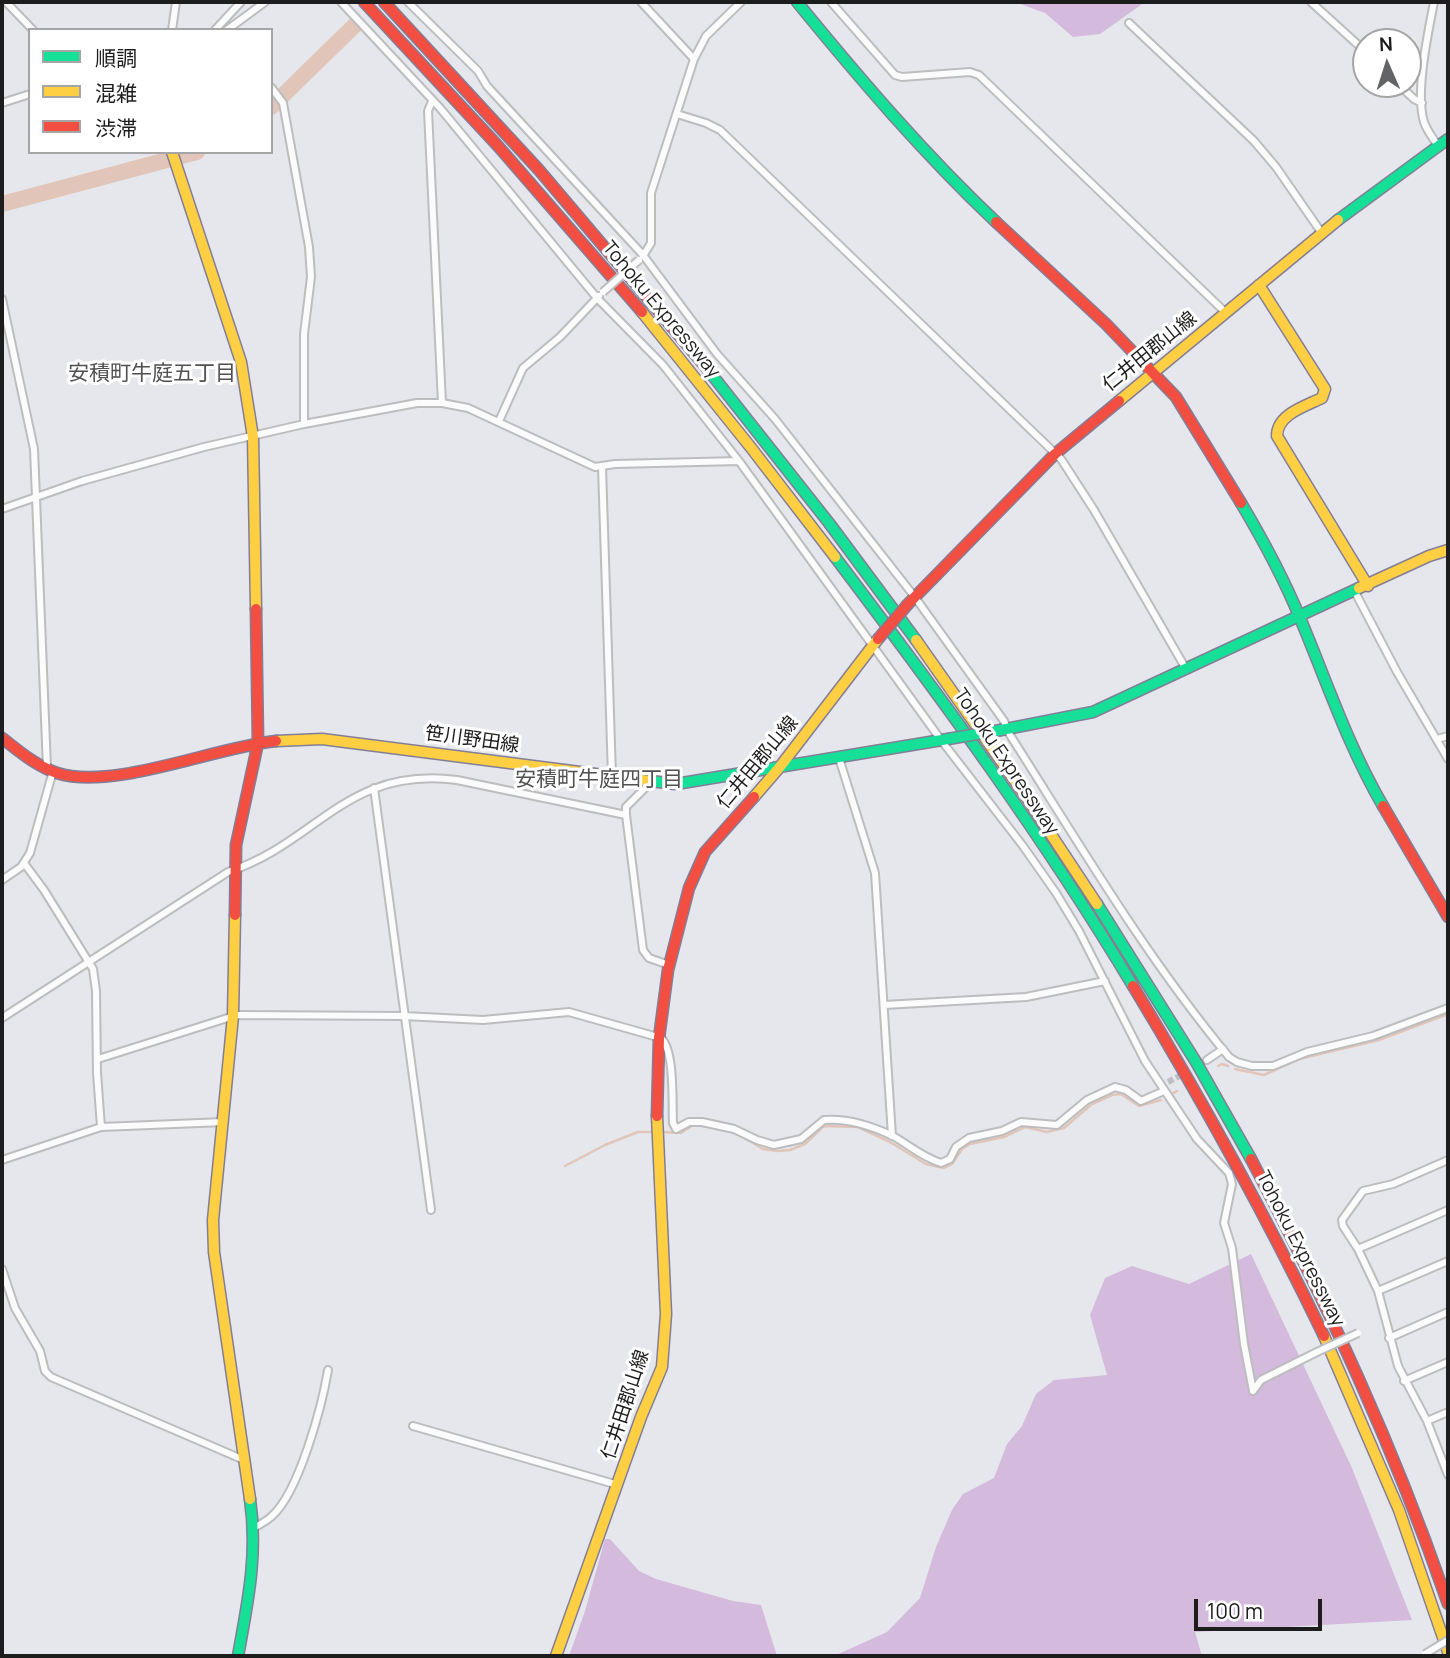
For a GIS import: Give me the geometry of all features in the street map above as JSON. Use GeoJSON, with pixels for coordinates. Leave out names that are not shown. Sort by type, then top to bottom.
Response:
{"type":"FeatureCollection","features":[{"type":"Feature","properties":{"kind":"main road","name":"Tohoku Expressway"},"geometry":{"type":"LineString","coordinates":[[364,2],[468,114],[602,266],[785,490],[935,690],[1106,943],[1230,1150],[1327,1341],[1401,1514],[1448,1652]]}},
{"type":"Feature","properties":{"kind":"main road","name":"Tohoku Expressway"},"geometry":{"type":"LineString","coordinates":[[384,2],[579,216],[795,479],[902,620],[1006,767],[1119,936],[1205,1076],[1301,1252],[1387,1440],[1448,1604]]}},
{"type":"Feature","properties":{"kind":"main road"},"geometry":{"type":"LineString","coordinates":[[797,2],[871,92],[960,188],[1106,324],[1176,397],[1251,520],[1300,617],[1340,721],[1365,775],[1448,917]]}},
{"type":"Feature","properties":{"kind":"main road","name":"仁井田郡山線"},"geometry":{"type":"LineString","coordinates":[[556,1656],[662,1367],[666,1328],[656,1101],[659,1038],[670,965],[688,888],[699,862],[712,843],[779,768],[875,642],[911,600],[1055,454],[1321,232],[1448,139]]}},
{"type":"Feature","properties":{"kind":"main road"},"geometry":{"type":"LineString","coordinates":[[173,154],[241,362],[253,436],[258,743],[236,845],[233,1016],[213,1220],[214,1252],[254,1528],[253,1571],[238,1656]]}},
{"type":"Feature","properties":{"kind":"main road"},"geometry":{"type":"LineString","coordinates":[[1259,285],[1325,388],[1322,398],[1279,422],[1275,430],[1277,436],[1368,586]]}},
{"type":"Feature","properties":{"kind":"main road","name":"笹川野田線"},"geometry":{"type":"LineString","coordinates":[[2,738],[50,770],[83,777],[103,777],[258,743],[322,739],[676,784],[945,740],[1093,712],[1429,556],[1448,550]]}},
{"type":"Feature","properties":{"kind":"street"},"geometry":{"type":"LineString","coordinates":[[6,2],[31,28]]}},
{"type":"Feature","properties":{"kind":"street"},"geometry":{"type":"LineString","coordinates":[[172,28],[176,2]]}},
{"type":"Feature","properties":{"kind":"street"},"geometry":{"type":"LineString","coordinates":[[217,28],[241,2]]}},
{"type":"Feature","properties":{"kind":"street"},"geometry":{"type":"LineString","coordinates":[[231,28],[265,2]]}},
{"type":"Feature","properties":{"kind":"street"},"geometry":{"type":"LineString","coordinates":[[341,2],[432,101],[663,365],[740,461],[875,642],[1056,893],[1079,931],[1145,1061],[1165,1086],[1197,1139],[1229,1173],[1231,1180],[1224,1223],[1232,1248],[1253,1391],[1261,1380],[1358,1333]]}},
{"type":"Feature","properties":{"kind":"street"},"geometry":{"type":"LineString","coordinates":[[408,2],[478,71],[487,86],[641,258],[717,354],[775,419],[1004,729],[1145,946],[1233,1059],[1241,1064],[1273,1066],[1307,1052],[1373,1036],[1448,1008]]}},
{"type":"Feature","properties":{"kind":"street"},"geometry":{"type":"LineString","coordinates":[[641,2],[694,59]]}},
{"type":"Feature","properties":{"kind":"street"},"geometry":{"type":"LineString","coordinates":[[499,421],[523,369],[641,258],[651,243],[650,193],[694,59],[706,36],[741,2]]}},
{"type":"Feature","properties":{"kind":"street"},"geometry":{"type":"LineString","coordinates":[[831,2],[895,75],[970,72],[979,75],[1226,313]]}},
{"type":"Feature","properties":{"kind":"street"},"geometry":{"type":"LineString","coordinates":[[1311,2],[1352,39]]}},
{"type":"Feature","properties":{"kind":"street"},"geometry":{"type":"LineString","coordinates":[[1434,2],[1426,47],[1422,103],[1424,122],[1438,146]]}},
{"type":"Feature","properties":{"kind":"street"},"geometry":{"type":"LineString","coordinates":[[1129,23],[1260,148],[1321,232]]}},
{"type":"Feature","properties":{"kind":"street"},"geometry":{"type":"LineString","coordinates":[[273,90],[283,103],[309,247],[311,277],[304,334],[304,424]]}},
{"type":"Feature","properties":{"kind":"street"},"geometry":{"type":"LineString","coordinates":[[2,103],[28,95]]}},
{"type":"Feature","properties":{"kind":"street"},"geometry":{"type":"LineString","coordinates":[[1412,98],[1422,103]]}},
{"type":"Feature","properties":{"kind":"street"},"geometry":{"type":"LineString","coordinates":[[432,101],[428,111],[442,403]]}},
{"type":"Feature","properties":{"kind":"street"},"geometry":{"type":"LineString","coordinates":[[677,114],[720,130],[1061,459],[1094,510],[1186,669]]}},
{"type":"Feature","properties":{"kind":"street"},"geometry":{"type":"LineString","coordinates":[[2,299],[34,449],[50,770],[35,841],[24,863],[2,880]]}},
{"type":"Feature","properties":{"kind":"street"},"geometry":{"type":"LineString","coordinates":[[2,509],[37,495],[204,447],[402,405],[442,403],[468,408],[592,467],[740,461]]}},
{"type":"Feature","properties":{"kind":"street"},"geometry":{"type":"LineString","coordinates":[[602,467],[612,777]]}},
{"type":"Feature","properties":{"kind":"street"},"geometry":{"type":"LineString","coordinates":[[1355,592],[1397,672],[1448,759]]}},
{"type":"Feature","properties":{"kind":"street"},"geometry":{"type":"LineString","coordinates":[[1437,739],[1448,736]]}},
{"type":"Feature","properties":{"kind":"street"},"geometry":{"type":"LineString","coordinates":[[839,758],[875,873],[892,1136]]}},
{"type":"Feature","properties":{"kind":"street"},"geometry":{"type":"LineString","coordinates":[[2,1018],[228,872],[252,864],[345,801],[374,788],[397,781],[446,779],[626,814]]}},
{"type":"Feature","properties":{"kind":"street"},"geometry":{"type":"LineString","coordinates":[[651,782],[626,807],[626,814],[643,950],[649,958],[670,965]]}},
{"type":"Feature","properties":{"kind":"street"},"geometry":{"type":"LineString","coordinates":[[374,788],[431,1210]]}},
{"type":"Feature","properties":{"kind":"street"},"geometry":{"type":"LineString","coordinates":[[24,863],[90,963],[96,991],[101,1127]]}},
{"type":"Feature","properties":{"kind":"street"},"geometry":{"type":"LineString","coordinates":[[884,1005],[1026,997],[1105,981]]}},
{"type":"Feature","properties":{"kind":"street"},"geometry":{"type":"LineString","coordinates":[[97,1059],[233,1016],[404,1016],[483,1020],[569,1012],[665,1041],[668,1050],[673,1123],[676,1129],[689,1122],[702,1122],[734,1129],[774,1145],[794,1142],[819,1122],[829,1119],[858,1122],[892,1136],[922,1155],[943,1163],[950,1159],[956,1147],[969,1138],[1002,1131],[1021,1122],[1057,1125],[1087,1100],[1115,1087],[1126,1090],[1141,1101],[1165,1086]]}},
{"type":"Feature","properties":{"kind":"street"},"geometry":{"type":"LineString","coordinates":[[1207,1059],[1223,1049]]}},
{"type":"Feature","properties":{"kind":"street"},"geometry":{"type":"LineString","coordinates":[[2,1160],[101,1127],[224,1122]]}},
{"type":"Feature","properties":{"kind":"street"},"geometry":{"type":"LineString","coordinates":[[1448,1160],[1393,1184],[1362,1192],[1342,1220],[1378,1291],[1389,1338],[1404,1381],[1427,1421],[1446,1462],[1448,1475]]}},
{"type":"Feature","properties":{"kind":"street"},"geometry":{"type":"LineString","coordinates":[[1358,1249],[1448,1210]]}},
{"type":"Feature","properties":{"kind":"street"},"geometry":{"type":"LineString","coordinates":[[1378,1291],[1448,1261]]}},
{"type":"Feature","properties":{"kind":"street"},"geometry":{"type":"LineString","coordinates":[[2,1269],[15,1308],[40,1350],[44,1368],[51,1377],[244,1460]]}},
{"type":"Feature","properties":{"kind":"street"},"geometry":{"type":"LineString","coordinates":[[1389,1338],[1448,1312]]}},
{"type":"Feature","properties":{"kind":"street"},"geometry":{"type":"LineString","coordinates":[[1404,1381],[1448,1362]]}},
{"type":"Feature","properties":{"kind":"street"},"geometry":{"type":"LineString","coordinates":[[254,1528],[273,1516],[284,1502],[313,1433],[328,1370]]}},
{"type":"Feature","properties":{"kind":"street"},"geometry":{"type":"LineString","coordinates":[[1427,1421],[1448,1412]]}},
{"type":"Feature","properties":{"kind":"street"},"geometry":{"type":"LineString","coordinates":[[413,1426],[618,1485]]}},
{"type":"Feature","properties":{"kind":"street"},"geometry":{"type":"LineString","coordinates":[[1423,1655],[1448,1640]]}},
{"type":"Feature","properties":{"kind":"shaded area"},"geometry":{"type":"Polygon","coordinates":[[[1015,2],[1145,2],[1100,34],[1073,37],[1045,13],[1015,2]]]}},
{"type":"Feature","properties":{"kind":"shaded area"},"geometry":{"type":"Polygon","coordinates":[[[1251,1254],[1352,1468],[1412,1620],[1195,1632],[1202,1656],[834,1656],[887,1632],[920,1598],[936,1547],[952,1510],[963,1494],[994,1478],[1007,1444],[1022,1426],[1036,1394],[1054,1380],[1107,1375],[1090,1315],[1105,1278],[1132,1266],[1189,1284],[1251,1254]]]}},
{"type":"Feature","properties":{"kind":"shaded area"},"geometry":{"type":"Polygon","coordinates":[[[605,1539],[610,1539],[639,1571],[656,1579],[733,1601],[761,1605],[777,1656],[569,1656],[605,1539]]]}},
{"type":"Feature","properties":{"kind":"waterway"},"geometry":{"type":"LineString","coordinates":[[273,105],[356,24]]}},
{"type":"Feature","properties":{"kind":"waterway"},"geometry":{"type":"LineString","coordinates":[[2,204],[190,154]]}},
{"type":"Feature","properties":{"kind":"waterway"},"geometry":{"type":"LineString","coordinates":[[1235,1069],[1264,1075],[1299,1059],[1379,1040],[1448,1014]]}},
{"type":"Feature","properties":{"kind":"waterway"},"geometry":{"type":"LineString","coordinates":[[1218,1066],[1228,1066]]}},
{"type":"Feature","properties":{"kind":"waterway"},"geometry":{"type":"LineString","coordinates":[[1170,1095],[1177,1091]]}},
{"type":"Feature","properties":{"kind":"waterway"},"geometry":{"type":"LineString","coordinates":[[661,1132],[681,1133],[693,1125],[711,1127],[736,1133],[763,1149],[778,1151],[805,1144],[824,1126],[858,1127],[890,1142],[926,1164],[944,1168],[952,1164],[962,1149],[970,1144],[1004,1137],[1025,1127],[1047,1132],[1064,1128],[1092,1104],[1112,1095],[1121,1094],[1139,1106],[1161,1100]]}},
{"type":"Feature","properties":{"kind":"waterway"},"geometry":{"type":"LineString","coordinates":[[565,1166],[605,1145],[638,1132],[655,1132]]}},
{"type":"Feature","properties":{"kind":"tunnel"},"geometry":{"type":"LineString","coordinates":[[1168,1082],[1185,1073]]}},
{"type":"Feature","properties":{"kind":"traffic: fast"},"geometry":{"type":"LineString","coordinates":[[797,2],[893,115],[943,170],[996,222]]}},
{"type":"Feature","properties":{"kind":"traffic: fast"},"geometry":{"type":"LineString","coordinates":[[1338,220],[1448,139]]}},
{"type":"Feature","properties":{"kind":"traffic: fast"},"geometry":{"type":"LineString","coordinates":[[705,366],[829,523],[916,640]]}},
{"type":"Feature","properties":{"kind":"traffic: fast"},"geometry":{"type":"LineString","coordinates":[[1241,503],[1287,589],[1348,737],[1383,806]]}},
{"type":"Feature","properties":{"kind":"traffic: fast"},"geometry":{"type":"LineString","coordinates":[[835,557],[1027,821],[1133,986]]}},
{"type":"Feature","properties":{"kind":"traffic: fast"},"geometry":{"type":"LineString","coordinates":[[1001,730],[1093,712],[1359,588]]}},
{"type":"Feature","properties":{"kind":"traffic: fast"},"geometry":{"type":"LineString","coordinates":[[948,739],[1001,730]]}},
{"type":"Feature","properties":{"kind":"traffic: fast"},"geometry":{"type":"LineString","coordinates":[[650,781],[676,784],[948,739]]}},
{"type":"Feature","properties":{"kind":"traffic: fast"},"geometry":{"type":"LineString","coordinates":[[1097,904],[1196,1062],[1251,1159]]}},
{"type":"Feature","properties":{"kind":"traffic: fast"},"geometry":{"type":"LineString","coordinates":[[238,1656],[252,1558],[250,1499]]}},
{"type":"Feature","properties":{"kind":"traffic: slow"},"geometry":{"type":"LineString","coordinates":[[173,154],[241,362],[253,437],[256,609]]}},
{"type":"Feature","properties":{"kind":"traffic: slow"},"geometry":{"type":"LineString","coordinates":[[1119,401],[1338,220]]}},
{"type":"Feature","properties":{"kind":"traffic: slow"},"geometry":{"type":"LineString","coordinates":[[1259,285],[1325,389],[1322,398],[1287,416],[1278,428],[1277,436],[1368,586]]}},
{"type":"Feature","properties":{"kind":"traffic: slow"},"geometry":{"type":"LineString","coordinates":[[642,312],[835,557]]}},
{"type":"Feature","properties":{"kind":"traffic: slow"},"geometry":{"type":"LineString","coordinates":[[1359,588],[1448,550]]}},
{"type":"Feature","properties":{"kind":"traffic: slow"},"geometry":{"type":"LineString","coordinates":[[754,797],[878,639]]}},
{"type":"Feature","properties":{"kind":"traffic: slow"},"geometry":{"type":"LineString","coordinates":[[916,640],[1025,795],[1097,904]]}},
{"type":"Feature","properties":{"kind":"traffic: slow"},"geometry":{"type":"LineString","coordinates":[[276,741],[322,739],[650,781]]}},
{"type":"Feature","properties":{"kind":"traffic: slow"},"geometry":{"type":"LineString","coordinates":[[235,915],[233,1016],[213,1220],[214,1252],[250,1499]]}},
{"type":"Feature","properties":{"kind":"traffic: slow"},"geometry":{"type":"LineString","coordinates":[[556,1656],[641,1417],[662,1367],[666,1314],[657,1116]]}},
{"type":"Feature","properties":{"kind":"traffic: slow"},"geometry":{"type":"LineString","coordinates":[[1324,1336],[1399,1510],[1448,1652]]}},
{"type":"Feature","properties":{"kind":"traffic: jam"},"geometry":{"type":"LineString","coordinates":[[364,2],[498,146],[642,312]]}},
{"type":"Feature","properties":{"kind":"traffic: jam"},"geometry":{"type":"LineString","coordinates":[[384,2],[539,170],[705,366]]}},
{"type":"Feature","properties":{"kind":"traffic: jam"},"geometry":{"type":"LineString","coordinates":[[996,222],[1106,324],[1176,397],[1241,503]]}},
{"type":"Feature","properties":{"kind":"traffic: jam"},"geometry":{"type":"LineString","coordinates":[[908,604],[1055,454],[1119,401]]}},
{"type":"Feature","properties":{"kind":"traffic: jam"},"geometry":{"type":"LineString","coordinates":[[878,639],[908,604]]}},
{"type":"Feature","properties":{"kind":"traffic: jam"},"geometry":{"type":"LineString","coordinates":[[235,915],[236,845],[258,743],[256,609]]}},
{"type":"Feature","properties":{"kind":"traffic: jam"},"geometry":{"type":"LineString","coordinates":[[2,738],[42,766],[57,773],[80,777],[135,772],[276,741]]}},
{"type":"Feature","properties":{"kind":"traffic: jam"},"geometry":{"type":"LineString","coordinates":[[657,1116],[659,1038],[668,970],[689,888],[705,852],[754,797]]}},
{"type":"Feature","properties":{"kind":"traffic: jam"},"geometry":{"type":"LineString","coordinates":[[1383,806],[1448,917]]}},
{"type":"Feature","properties":{"kind":"traffic: jam"},"geometry":{"type":"LineString","coordinates":[[1133,986],[1233,1159],[1324,1336]]}},
{"type":"Feature","properties":{"kind":"traffic: jam"},"geometry":{"type":"LineString","coordinates":[[1251,1159],[1307,1268],[1358,1377],[1405,1489],[1448,1604]]}},
{"type":"Feature","properties":{"kind":"district","name":"安積町牛庭五丁目"},"geometry":{"type":"Point","coordinates":[152,374]}},
{"type":"Feature","properties":{"kind":"district","name":"安積町牛庭四丁目"},"geometry":{"type":"Point","coordinates":[599,780]}}]}
